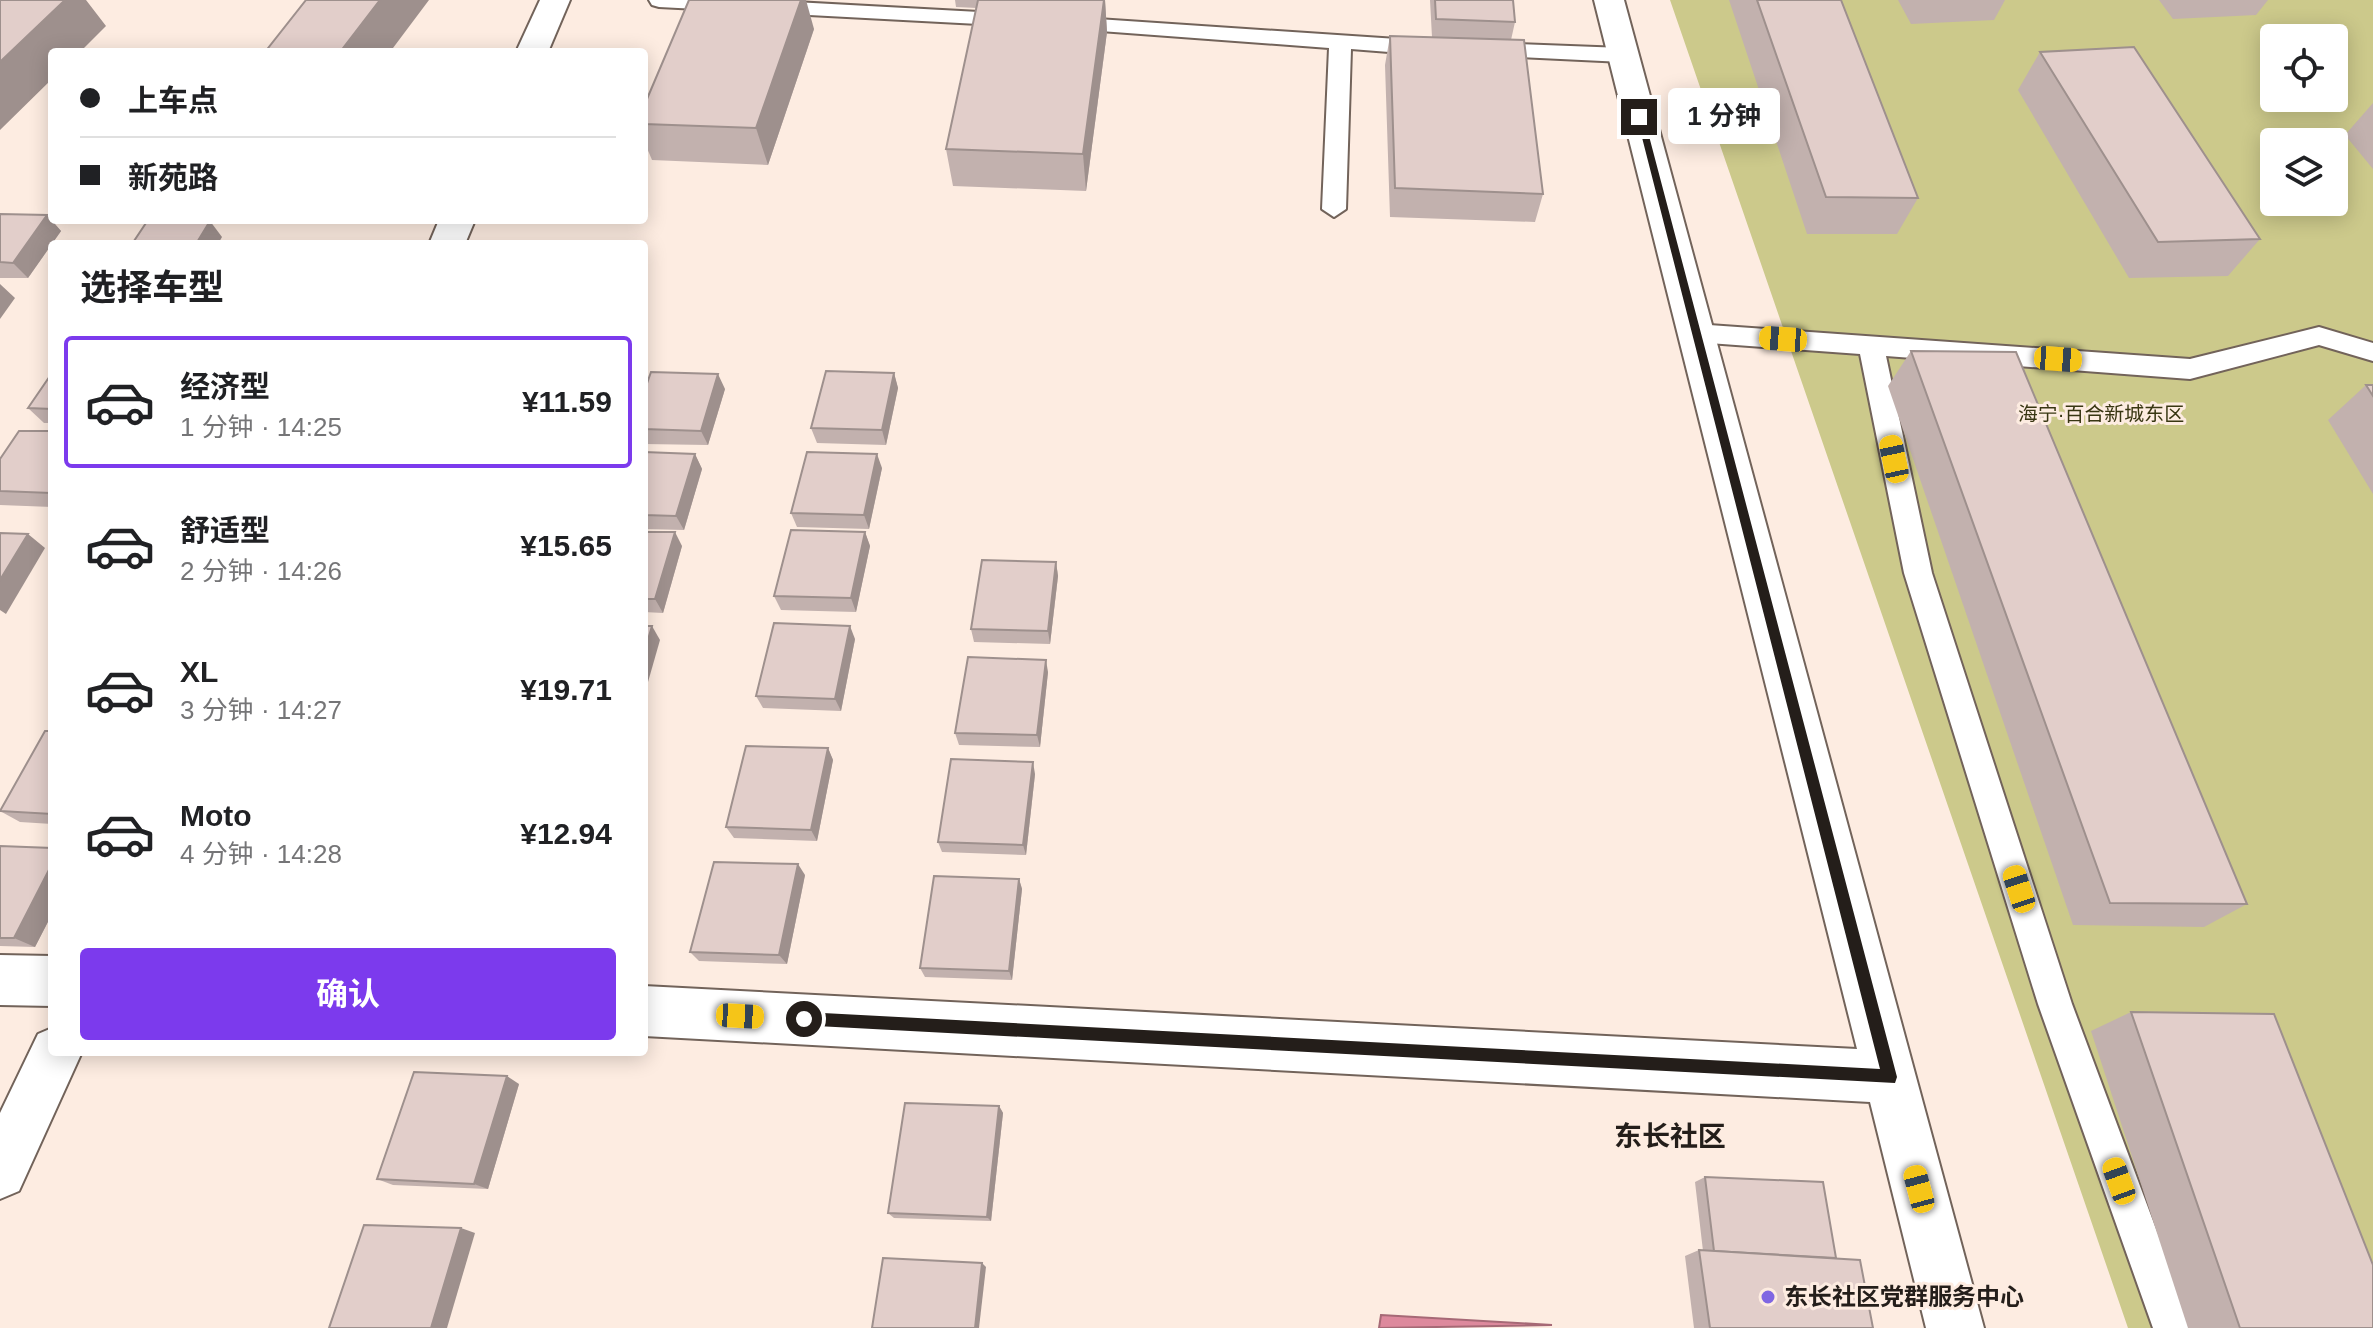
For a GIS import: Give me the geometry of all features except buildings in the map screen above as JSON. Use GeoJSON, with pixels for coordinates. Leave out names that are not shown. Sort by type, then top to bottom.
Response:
{"type":"FeatureCollection","features":[{"type":"Feature","properties":{"kind":"street"},"geometry":{"type":"LineString","coordinates":[[534,48],[555,0]]}},
{"type":"Feature","properties":{"kind":"street"},"geometry":{"type":"LineString","coordinates":[[1609,0],[1955,1328]]}},
{"type":"Feature","properties":{"kind":"street"},"geometry":{"type":"LineString","coordinates":[[0,980],[48,981]]}},
{"type":"Feature","properties":{"kind":"street"},"geometry":{"type":"LineString","coordinates":[[648,1011],[1889,1077]]}},
{"type":"Feature","properties":{"kind":"street"},"geometry":{"type":"LineString","coordinates":[[0,1172],[54,1056]]}},
{"type":"Feature","properties":{"kind":"lane"},"geometry":{"type":"LineString","coordinates":[[659,1],[1044,21],[1340,43],[1623,55]]}},
{"type":"Feature","properties":{"kind":"lane"},"geometry":{"type":"LineString","coordinates":[[1334,209],[1340,43]]}},
{"type":"Feature","properties":{"kind":"lane"},"geometry":{"type":"LineString","coordinates":[[1695,333],[2190,369],[2319,336],[2373,352]]}},
{"type":"Feature","properties":{"kind":"lane"},"geometry":{"type":"LineString","coordinates":[[1871,345],[1918,573],[2055,1004],[2173,1328]]}},
{"type":"Feature","properties":{"kind":"green space","name":"海宁·百合新城东区"},"geometry":{"type":"Polygon","coordinates":[[[1670,0],[2373,0],[2373,1328],[2128,1328],[1670,0]]]}},
{"type":"Feature","properties":{"kind":"shaded area"},"geometry":{"type":"Polygon","coordinates":[[[1381,1315],[1552,1325],[1379,1328],[1381,1315]]]}},
{"type":"Feature","properties":{"kind":"place","name":"东长社区党群服务中心"},"geometry":{"type":"Point","coordinates":[1768,1297]}},
{"type":"Feature","properties":{"kind":"district","name":"东长社区"},"geometry":{"type":"Point","coordinates":[1670,1136]}},
{"type":"Feature","properties":{"kind":"route"},"geometry":{"type":"LineString","coordinates":[[804,1019],[1889,1077],[1639,117]]}}]}
